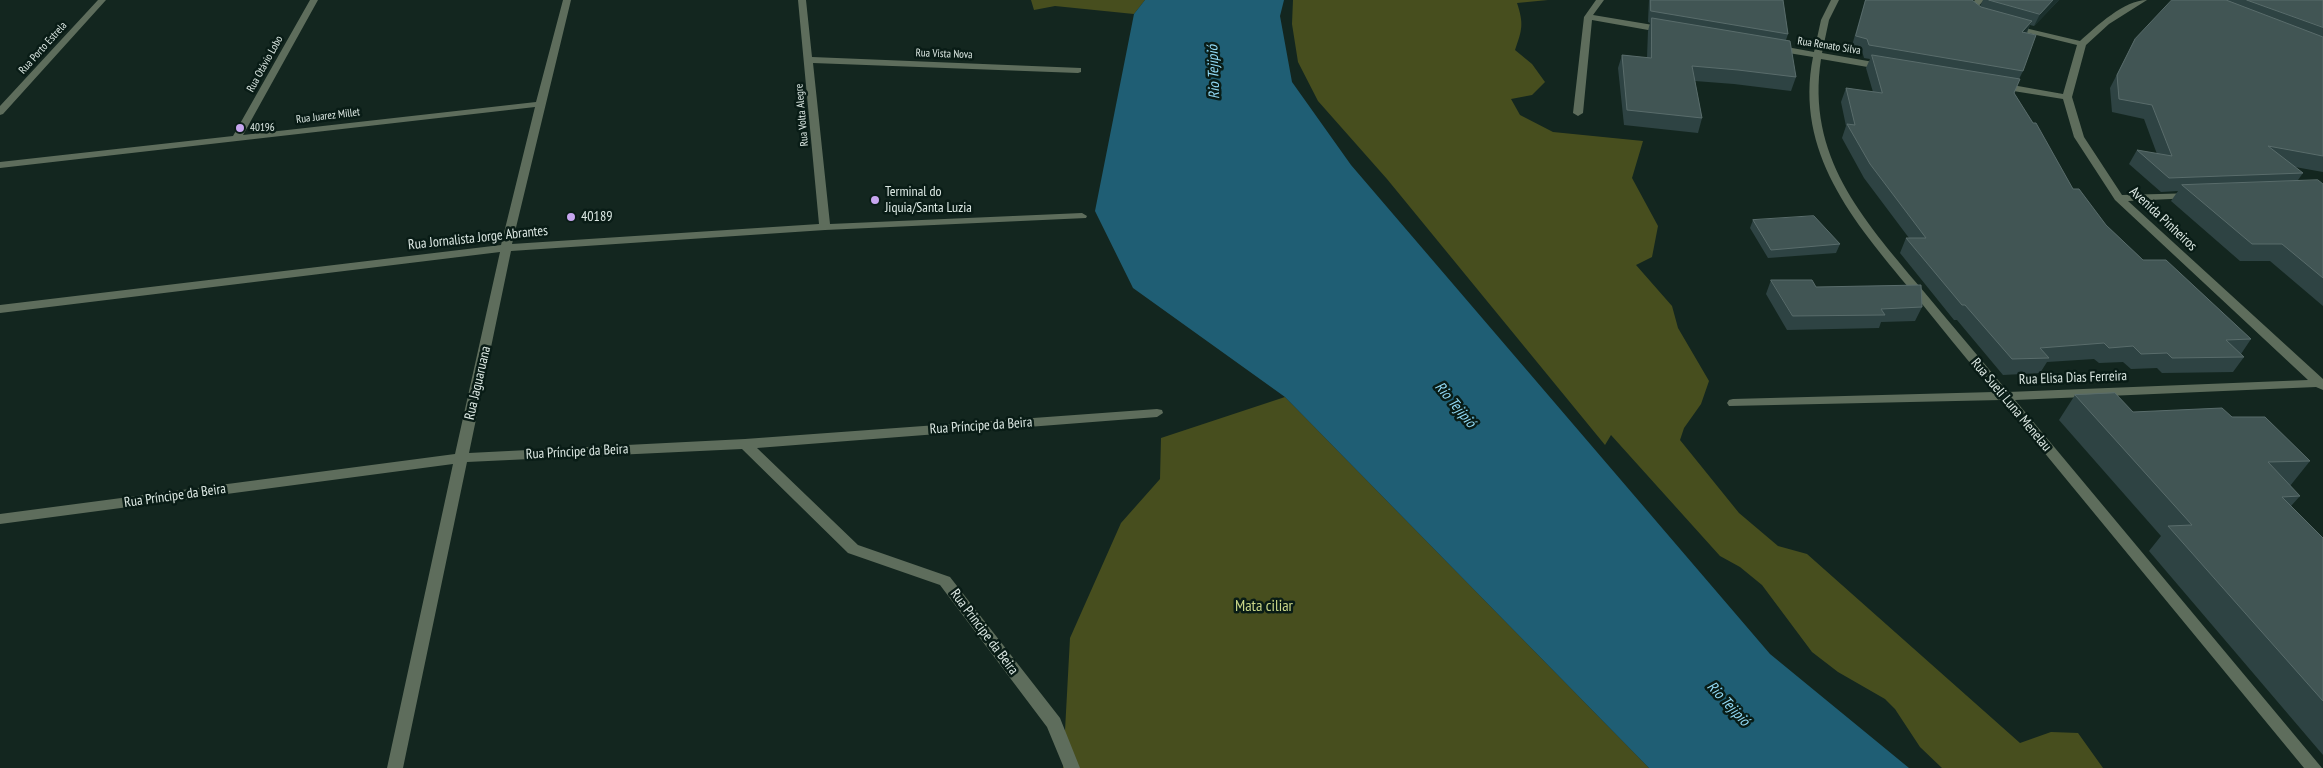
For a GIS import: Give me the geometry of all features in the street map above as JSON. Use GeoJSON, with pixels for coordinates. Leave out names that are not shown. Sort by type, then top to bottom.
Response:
{"type":"FeatureCollection","features":[{"type":"Feature","properties":{"kind":"street","name":"Rua Porto Estrela"},"geometry":{"type":"LineString","coordinates":[[0,112],[102,0]]}},
{"type":"Feature","properties":{"kind":"street","name":"Rua Otávio Lobo"},"geometry":{"type":"LineString","coordinates":[[236,139],[314,0]]}},
{"type":"Feature","properties":{"kind":"street","name":"Rua Jaguaruana"},"geometry":{"type":"LineString","coordinates":[[395,768],[460,458],[486,352],[506,248],[516,216],[540,104],[567,0]]}},
{"type":"Feature","properties":{"kind":"street","name":"Rua Volta Alegre"},"geometry":{"type":"LineString","coordinates":[[802,0],[825,227]]}},
{"type":"Feature","properties":{"kind":"street"},"geometry":{"type":"LineString","coordinates":[[1578,113],[1588,17],[1600,0]]}},
{"type":"Feature","properties":{"kind":"street","name":"Rua Sueli Luna Menelau"},"geometry":{"type":"LineString","coordinates":[[1835,0],[1827,10],[1817,55],[1814,101],[1821,139],[1839,188],[1869,233],[2002,396],[2314,768]]}},
{"type":"Feature","properties":{"kind":"street"},"geometry":{"type":"LineString","coordinates":[[1980,0],[1971,9],[1986,19]]}},
{"type":"Feature","properties":{"kind":"street"},"geometry":{"type":"LineString","coordinates":[[1990,84],[2067,97],[2082,44],[2106,22],[2143,0]]}},
{"type":"Feature","properties":{"kind":"street"},"geometry":{"type":"LineString","coordinates":[[1588,17],[1673,31]]}},
{"type":"Feature","properties":{"kind":"street"},"geometry":{"type":"LineString","coordinates":[[2001,23],[2082,44]]}},
{"type":"Feature","properties":{"kind":"street","name":"Rua Renato Silva"},"geometry":{"type":"LineString","coordinates":[[1769,47],[1894,68]]}},
{"type":"Feature","properties":{"kind":"street","name":"Rua Vista Nova"},"geometry":{"type":"LineString","coordinates":[[809,60],[1078,70]]}},
{"type":"Feature","properties":{"kind":"street","name":"Avenida Pinheiros"},"geometry":{"type":"LineString","coordinates":[[2067,97],[2079,137],[2119,198],[2322,384]]}},
{"type":"Feature","properties":{"kind":"street","name":"Rua Juarez Millet"},"geometry":{"type":"LineString","coordinates":[[0,164],[540,104]]}},
{"type":"Feature","properties":{"kind":"street"},"geometry":{"type":"LineString","coordinates":[[2119,198],[2206,195]]}},
{"type":"Feature","properties":{"kind":"street","name":"Rua Jornalista Jorge Abrantes"},"geometry":{"type":"LineString","coordinates":[[0,309],[506,248],[825,227],[1082,216]]}},
{"type":"Feature","properties":{"kind":"street","name":"Rua Elisa Dias Ferreira"},"geometry":{"type":"LineString","coordinates":[[1733,402],[2002,396],[2322,384]]}},
{"type":"Feature","properties":{"kind":"street","name":"Rua Príncipe da Beira"},"geometry":{"type":"LineString","coordinates":[[0,519],[460,458],[745,444],[1157,413]]}},
{"type":"Feature","properties":{"kind":"street","name":"Rua Principe da Beira"},"geometry":{"type":"LineString","coordinates":[[745,444],[853,549],[945,580],[1054,723],[1072,768]]}},
{"type":"Feature","properties":{"kind":"green space"},"geometry":{"type":"Polygon","coordinates":[[[1031,0],[1145,0],[1134,14],[1055,6],[1034,10],[1031,0]]]}},
{"type":"Feature","properties":{"kind":"green space"},"geometry":{"type":"Polygon","coordinates":[[[1293,0],[1548,0],[1517,3],[1521,16],[1521,27],[1515,50],[1532,64],[1545,82],[1532,95],[1511,99],[1520,115],[1553,132],[1643,141],[1632,178],[1658,226],[1652,257],[1636,265],[1672,306],[1678,328],[1709,381],[1701,404],[1684,428],[1680,440],[1739,513],[1778,546],[1807,554],[2020,743],[2051,732],[2078,733],[2103,768],[1942,768],[1920,747],[1895,709],[1885,699],[1838,672],[1812,652],[1762,585],[1740,567],[1720,556],[1611,435],[1605,445],[1387,179],[1318,101],[1298,62],[1292,24],[1293,0]]]}},
{"type":"Feature","properties":{"kind":"green space","name":"Mata ciliar"},"geometry":{"type":"Polygon","coordinates":[[[1285,397],[1649,768],[1063,768],[1070,638],[1121,523],[1160,479],[1161,438],[1285,397]]]}},
{"type":"Feature","properties":{"kind":"water","name":"Rio Tejipió"},"geometry":{"type":"Polygon","coordinates":[[[1145,0],[1284,0],[1280,16],[1292,82],[1351,165],[1770,654],[1909,768],[1649,768],[1285,397],[1133,288],[1095,211],[1134,14],[1145,0]]]}},
{"type":"Feature","properties":{"kind":"building"},"geometry":{"type":"Polygon","coordinates":[[[1651,0],[1783,0],[1788,34],[1651,11],[1651,0]]]}},
{"type":"Feature","properties":{"kind":"building"},"geometry":{"type":"Polygon","coordinates":[[[1866,0],[1972,0],[1981,7],[2032,21],[2022,32],[2036,35],[2023,71],[1869,45],[1867,39],[1856,36],[1866,0]]]}},
{"type":"Feature","properties":{"kind":"building"},"geometry":{"type":"Polygon","coordinates":[[[1989,0],[2053,0],[2040,14],[1989,0]]]}},
{"type":"Feature","properties":{"kind":"building"},"geometry":{"type":"Polygon","coordinates":[[[2172,0],[2226,0],[2323,37],[2323,156],[2268,146],[2303,173],[2169,178],[2137,150],[2172,156],[2152,105],[2119,99],[2117,75],[2135,39],[2172,0]]]}},
{"type":"Feature","properties":{"kind":"building"},"geometry":{"type":"Polygon","coordinates":[[[2247,0],[2323,0],[2323,27],[2247,0]]]}},
{"type":"Feature","properties":{"kind":"building"},"geometry":{"type":"Polygon","coordinates":[[[1652,18],[1790,41],[1796,77],[1692,66],[1702,118],[1627,110],[1622,55],[1651,58],[1652,18]]]}},
{"type":"Feature","properties":{"kind":"building"},"geometry":{"type":"Polygon","coordinates":[[[1872,55],[2020,79],[2014,93],[2033,123],[2036,123],[2073,189],[2079,189],[2106,225],[2143,260],[2166,260],[2251,339],[2226,340],[2244,357],[2172,358],[2167,353],[2141,354],[2133,346],[2109,348],[2104,343],[2040,348],[2049,358],[2012,359],[1965,305],[1962,305],[1906,238],[1926,238],[1870,164],[1847,124],[1855,125],[1846,88],[1882,93],[1872,55]]]}},
{"type":"Feature","properties":{"kind":"building"},"geometry":{"type":"Polygon","coordinates":[[[2318,180],[2323,184],[2323,278],[2282,244],[2252,244],[2182,185],[2318,180]]]}},
{"type":"Feature","properties":{"kind":"building"},"geometry":{"type":"Polygon","coordinates":[[[1814,216],[1840,244],[1771,250],[1753,220],[1814,216]]]}},
{"type":"Feature","properties":{"kind":"building"},"geometry":{"type":"Polygon","coordinates":[[[1771,280],[1812,280],[1816,287],[1921,285],[1922,307],[1881,309],[1885,315],[1793,316],[1771,280]]]}},
{"type":"Feature","properties":{"kind":"building"},"geometry":{"type":"Polygon","coordinates":[[[2115,393],[2133,412],[2222,408],[2232,417],[2265,417],[2310,461],[2268,462],[2300,496],[2282,497],[2323,538],[2323,701],[2168,526],[2192,525],[2075,395],[2115,393]]]}},
{"type":"Feature","properties":{"kind":"place","name":"40196"},"geometry":{"type":"Point","coordinates":[240,128]}},
{"type":"Feature","properties":{"kind":"place","name":"Terminal do Jiquia/Santa Luzia"},"geometry":{"type":"Point","coordinates":[875,200]}},
{"type":"Feature","properties":{"kind":"place","name":"40189"},"geometry":{"type":"Point","coordinates":[571,217]}}]}
